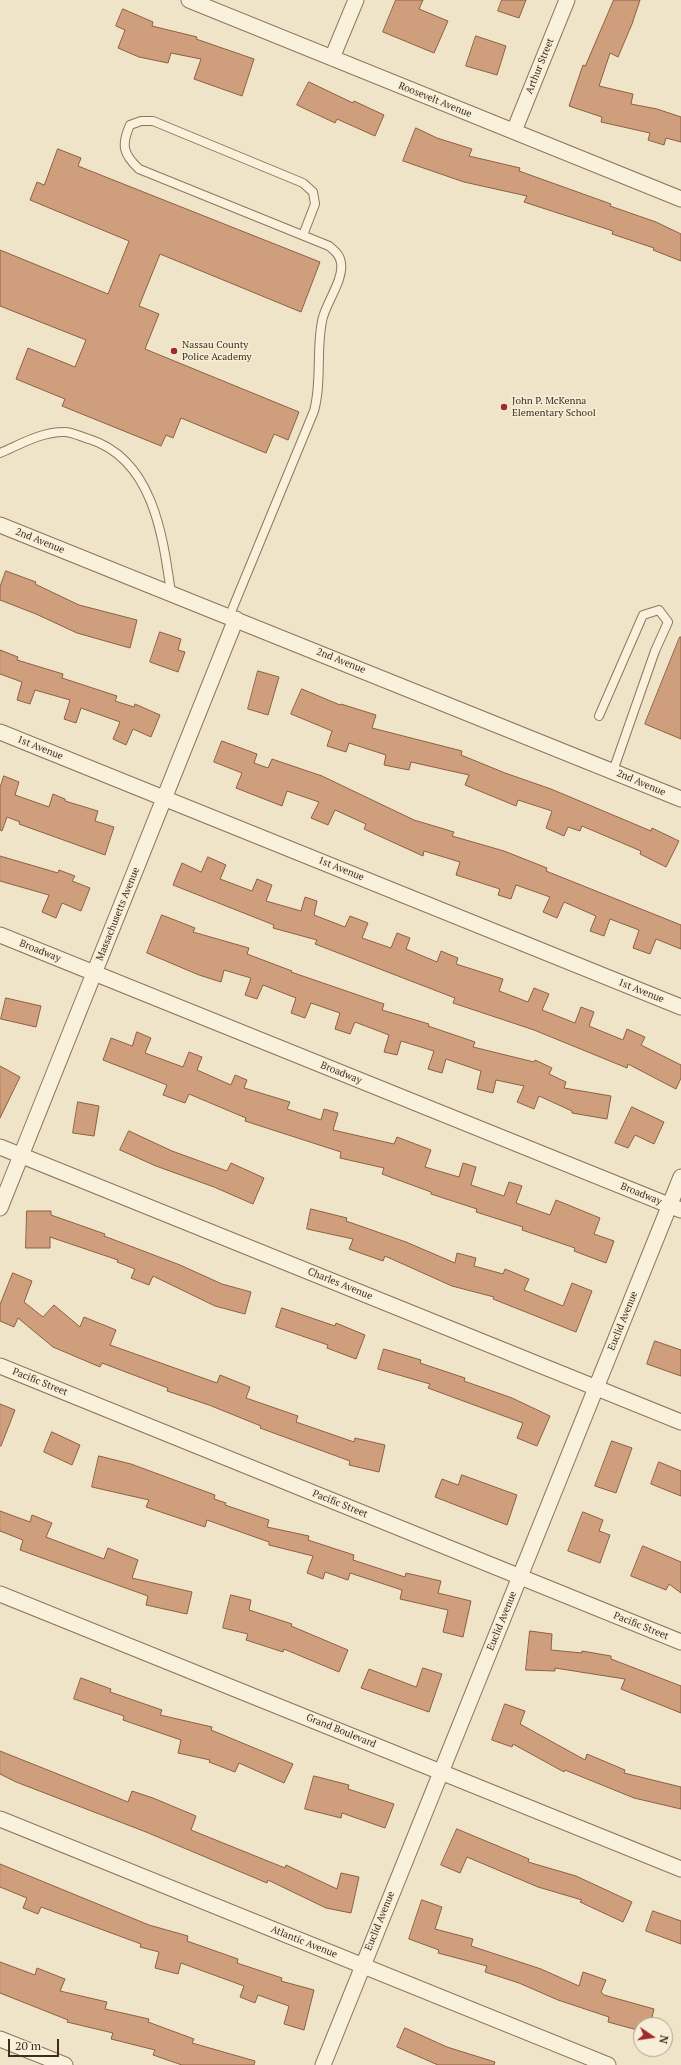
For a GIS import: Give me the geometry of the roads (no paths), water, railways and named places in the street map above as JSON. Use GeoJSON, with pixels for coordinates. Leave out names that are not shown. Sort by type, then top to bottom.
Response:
{"type":"FeatureCollection","features":[{"type":"Feature","properties":{"kind":"street","name":"Roosevelt Avenue"},"geometry":{"type":"LineString","coordinates":[[190,0],[681,199]]}},
{"type":"Feature","properties":{"kind":"street"},"geometry":{"type":"LineString","coordinates":[[332,58],[356,0]]}},
{"type":"Feature","properties":{"kind":"street","name":"Arthur Street"},"geometry":{"type":"LineString","coordinates":[[514,131],[567,0]]}},
{"type":"Feature","properties":{"kind":"street","name":"2nd Avenue"},"geometry":{"type":"LineString","coordinates":[[0,525],[681,799]]}},
{"type":"Feature","properties":{"kind":"street","name":"Massachusetts Avenue"},"geometry":{"type":"LineString","coordinates":[[0,1208],[165,798],[233,618]]}},
{"type":"Feature","properties":{"kind":"street","name":"1st Avenue"},"geometry":{"type":"LineString","coordinates":[[0,732],[681,1007]]}},
{"type":"Feature","properties":{"kind":"street","name":"Broadway"},"geometry":{"type":"LineString","coordinates":[[0,935],[675,1208]]}},
{"type":"Feature","properties":{"kind":"street","name":"Charles Avenue"},"geometry":{"type":"LineString","coordinates":[[0,1146],[681,1422]]}},
{"type":"Feature","properties":{"kind":"street","name":"Euclid Avenue"},"geometry":{"type":"LineString","coordinates":[[322,2065],[596,1388],[675,1208],[681,1177]]}},
{"type":"Feature","properties":{"kind":"street","name":"Pacific Street"},"geometry":{"type":"LineString","coordinates":[[0,1366],[681,1642]]}},
{"type":"Feature","properties":{"kind":"street","name":"Grand Boulevard"},"geometry":{"type":"LineString","coordinates":[[0,1594],[681,1869]]}},
{"type":"Feature","properties":{"kind":"street","name":"Atlantic Avenue"},"geometry":{"type":"LineString","coordinates":[[0,1819],[608,2065]]}},
{"type":"Feature","properties":{"kind":"street"},"geometry":{"type":"LineString","coordinates":[[0,2039],[65,2065]]}},
{"type":"Feature","properties":{"kind":"lane"},"geometry":{"type":"LineString","coordinates":[[233,618],[318,396],[322,320],[340,275],[342,264],[338,254],[329,246],[303,236],[139,169],[130,161],[125,152],[124,140],[130,125],[141,121],[153,121],[304,183],[313,192],[315,204],[303,236]]}},
{"type":"Feature","properties":{"kind":"lane"},"geometry":{"type":"LineString","coordinates":[[0,454],[27,441],[64,431],[99,442],[126,460],[146,490],[158,525],[164,547],[171,593]]}},
{"type":"Feature","properties":{"kind":"lane"},"geometry":{"type":"LineString","coordinates":[[599,716],[643,615],[659,610],[668,622],[612,770]]}},
{"type":"Feature","properties":{"kind":"place","name":"Nassau County Police Academy"},"geometry":{"type":"Point","coordinates":[174,351]}},
{"type":"Feature","properties":{"kind":"place","name":"John P. McKenna Elementary School"},"geometry":{"type":"Point","coordinates":[504,407]}}]}
